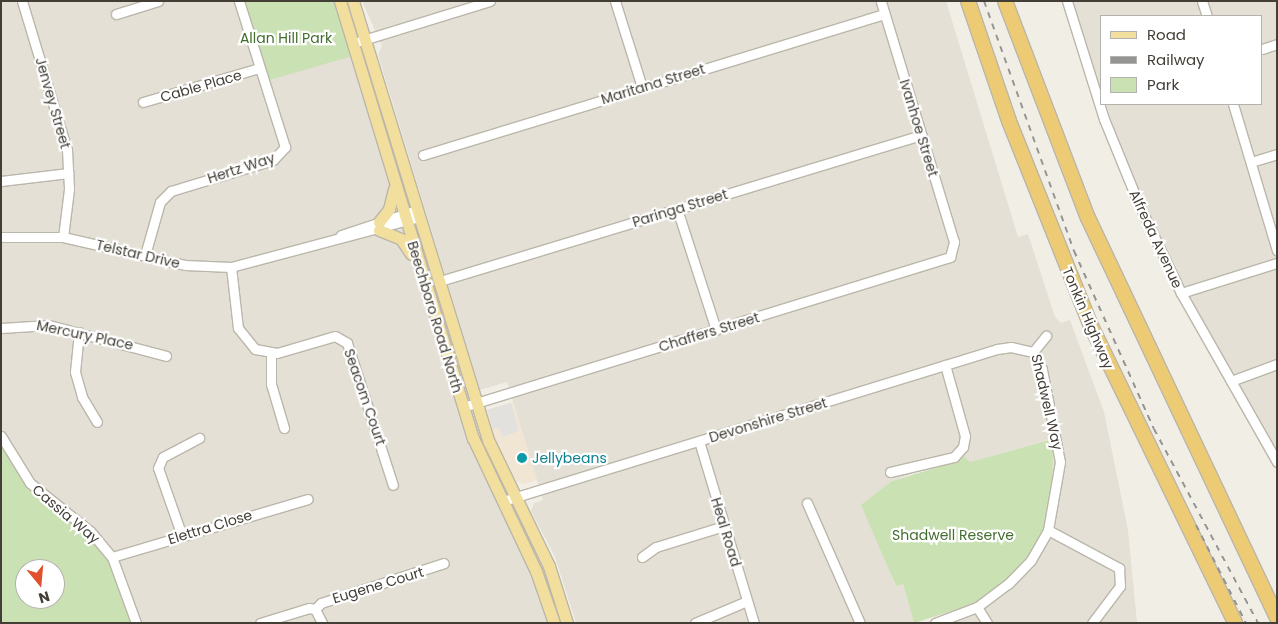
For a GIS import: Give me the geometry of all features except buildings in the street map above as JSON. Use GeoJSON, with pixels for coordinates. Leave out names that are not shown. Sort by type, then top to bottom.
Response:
{"type":"FeatureCollection","features":[{"type":"Feature","properties":{"kind":"highway","name":"Tonkin Highway"},"geometry":{"type":"LineString","coordinates":[[968,1],[1009,121],[1089,320],[1235,623]]}},
{"type":"Feature","properties":{"kind":"highway"},"geometry":{"type":"LineString","coordinates":[[1005,1],[1032,75],[1140,336],[1277,618]]}},
{"type":"Feature","properties":{"kind":"highway"},"geometry":{"type":"LineString","coordinates":[[1012,1],[1032,75]]}},
{"type":"Feature","properties":{"kind":"main road","name":"Beechboro Road North"},"geometry":{"type":"LineString","coordinates":[[340,1],[404,218],[479,456],[503,501],[554,623]]}},
{"type":"Feature","properties":{"kind":"main road","name":"Beechboro Road North"},"geometry":{"type":"LineString","coordinates":[[353,1],[476,403],[516,497],[549,566],[567,623]]}},
{"type":"Feature","properties":{"kind":"main road"},"geometry":{"type":"LineString","coordinates":[[395,185],[390,209],[379,226],[401,239],[421,271]]}},
{"type":"Feature","properties":{"kind":"street","name":"Jenvey Street"},"geometry":{"type":"LineString","coordinates":[[22,1],[64,139],[69,173],[63,237]]}},
{"type":"Feature","properties":{"kind":"street"},"geometry":{"type":"LineString","coordinates":[[116,14],[158,1]]}},
{"type":"Feature","properties":{"kind":"street","name":"Hertz Way"},"geometry":{"type":"LineString","coordinates":[[145,255],[160,202],[171,192],[282,153],[284,141],[278,114],[259,68],[239,1]]}},
{"type":"Feature","properties":{"kind":"street"},"geometry":{"type":"LineString","coordinates":[[353,43],[490,1]]}},
{"type":"Feature","properties":{"kind":"street"},"geometry":{"type":"LineString","coordinates":[[615,1],[642,88]]}},
{"type":"Feature","properties":{"kind":"street","name":"Ivanhoe Street"},"geometry":{"type":"LineString","coordinates":[[880,1],[954,242],[952,255]]}},
{"type":"Feature","properties":{"kind":"street","name":"Alfreda Avenue"},"geometry":{"type":"LineString","coordinates":[[1067,1],[1100,103]]}},
{"type":"Feature","properties":{"kind":"street"},"geometry":{"type":"LineString","coordinates":[[1202,1],[1207,15]]}},
{"type":"Feature","properties":{"kind":"street","name":"Maritana Street"},"geometry":{"type":"LineString","coordinates":[[423,155],[884,14]]}},
{"type":"Feature","properties":{"kind":"street"},"geometry":{"type":"LineString","coordinates":[[1263,49],[1277,44]]}},
{"type":"Feature","properties":{"kind":"street","name":"Cable Place"},"geometry":{"type":"LineString","coordinates":[[143,102],[259,68]]}},
{"type":"Feature","properties":{"kind":"street","name":"Alfreda Avenue"},"geometry":{"type":"LineString","coordinates":[[1101,105],[1116,153],[1181,293],[1277,462]]}},
{"type":"Feature","properties":{"kind":"street"},"geometry":{"type":"LineString","coordinates":[[1233,105],[1277,251]]}},
{"type":"Feature","properties":{"kind":"street","name":"Paringa Street"},"geometry":{"type":"LineString","coordinates":[[440,281],[921,135]]}},
{"type":"Feature","properties":{"kind":"street"},"geometry":{"type":"LineString","coordinates":[[1251,162],[1277,154]]}},
{"type":"Feature","properties":{"kind":"street"},"geometry":{"type":"LineString","coordinates":[[1,181],[69,173]]}},
{"type":"Feature","properties":{"kind":"street"},"geometry":{"type":"LineString","coordinates":[[677,209],[716,330]]}},
{"type":"Feature","properties":{"kind":"street","name":"Telstar Drive"},"geometry":{"type":"LineString","coordinates":[[1,237],[63,237],[186,265],[231,267],[332,240],[418,214]]}},
{"type":"Feature","properties":{"kind":"street","name":"Chaffers Street"},"geometry":{"type":"LineString","coordinates":[[464,407],[952,255]]}},
{"type":"Feature","properties":{"kind":"street"},"geometry":{"type":"LineString","coordinates":[[1181,293],[1277,263]]}},
{"type":"Feature","properties":{"kind":"street"},"geometry":{"type":"LineString","coordinates":[[231,267],[238,328],[254,349],[272,353],[271,384],[284,428]]}},
{"type":"Feature","properties":{"kind":"street","name":"Mercury Place"},"geometry":{"type":"LineString","coordinates":[[1,328],[35,324],[79,332],[166,356]]}},
{"type":"Feature","properties":{"kind":"street"},"geometry":{"type":"LineString","coordinates":[[79,332],[75,372],[85,404],[97,422]]}},
{"type":"Feature","properties":{"kind":"street","name":"Seacom Court"},"geometry":{"type":"LineString","coordinates":[[272,353],[336,336],[348,343],[393,485]]}},
{"type":"Feature","properties":{"kind":"street","name":"Shadwell Way"},"geometry":{"type":"LineString","coordinates":[[935,623],[977,607],[1017,576],[1048,530],[1060,462],[1042,370],[1033,352],[1046,336]]}},
{"type":"Feature","properties":{"kind":"street","name":"Devonshire Street"},"geometry":{"type":"LineString","coordinates":[[503,501],[1004,347],[1033,352]]}},
{"type":"Feature","properties":{"kind":"street"},"geometry":{"type":"LineString","coordinates":[[1231,381],[1277,364]]}},
{"type":"Feature","properties":{"kind":"street"},"geometry":{"type":"LineString","coordinates":[[890,472],[954,457],[963,447],[965,436],[945,365]]}},
{"type":"Feature","properties":{"kind":"street","name":"Cassia Way"},"geometry":{"type":"LineString","coordinates":[[1,436],[30,483],[90,531],[112,557],[136,623]]}},
{"type":"Feature","properties":{"kind":"street"},"geometry":{"type":"LineString","coordinates":[[182,536],[158,468],[163,457],[199,438]]}},
{"type":"Feature","properties":{"kind":"street","name":"Heal Road"},"geometry":{"type":"LineString","coordinates":[[699,441],[754,623]]}},
{"type":"Feature","properties":{"kind":"street","name":"Elettra Close"},"geometry":{"type":"LineString","coordinates":[[112,557],[308,499]]}},
{"type":"Feature","properties":{"kind":"street"},"geometry":{"type":"LineString","coordinates":[[807,503],[860,623]]}},
{"type":"Feature","properties":{"kind":"street"},"geometry":{"type":"LineString","coordinates":[[642,557],[656,547],[724,526]]}},
{"type":"Feature","properties":{"kind":"street"},"geometry":{"type":"LineString","coordinates":[[1048,530],[1119,568],[1120,586],[1092,623]]}},
{"type":"Feature","properties":{"kind":"street","name":"Eugene Court"},"geometry":{"type":"LineString","coordinates":[[260,623],[315,609],[321,603],[444,563]]}},
{"type":"Feature","properties":{"kind":"street"},"geometry":{"type":"LineString","coordinates":[[695,623],[747,601]]}},
{"type":"Feature","properties":{"kind":"street"},"geometry":{"type":"LineString","coordinates":[[977,607],[987,623]]}},
{"type":"Feature","properties":{"kind":"street"},"geometry":{"type":"LineString","coordinates":[[315,609],[322,623]]}},
{"type":"Feature","properties":{"kind":"shaded area"},"geometry":{"type":"Polygon","coordinates":[[[1,1],[239,1],[356,55],[463,407],[554,623],[136,623],[1,436],[1,1]]]}},
{"type":"Feature","properties":{"kind":"shaded area"},"geometry":{"type":"Polygon","coordinates":[[[362,1],[946,1],[1018,237],[1028,234],[1055,317],[1061,323],[1070,320],[1104,412],[1128,530],[1137,623],[924,623],[950,615],[1052,439],[970,462],[963,455],[892,481],[884,553],[895,586],[903,584],[914,623],[576,623],[555,557],[531,511],[534,503],[543,500],[507,382],[480,390],[378,55],[382,46],[362,1]]]}},
{"type":"Feature","properties":{"kind":"shaded area"},"geometry":{"type":"Polygon","coordinates":[[[1064,1],[1277,1],[1277,470],[1182,303],[1101,126],[1064,1]]]}},
{"type":"Feature","properties":{"kind":"shaded area"},"geometry":{"type":"Polygon","coordinates":[[[513,402],[537,480],[524,484],[516,481],[494,438],[487,410],[513,402]]]}},
{"type":"Feature","properties":{"kind":"shaded area"},"geometry":{"type":"Polygon","coordinates":[[[511,403],[519,431],[502,437],[499,428],[493,429],[487,410],[511,403]]]}},
{"type":"Feature","properties":{"kind":"green space","name":"Allan Hill Park"},"geometry":{"type":"Polygon","coordinates":[[[239,1],[340,1],[356,55],[266,81],[239,1]]]}},
{"type":"Feature","properties":{"kind":"green space"},"geometry":{"type":"Polygon","coordinates":[[[1,436],[16,466],[107,549],[136,623],[1,623],[1,436]]]}},
{"type":"Feature","properties":{"kind":"green space","name":"Shadwell Reserve"},"geometry":{"type":"Polygon","coordinates":[[[1053,439],[1052,502],[1044,529],[1027,557],[1004,582],[974,604],[914,623],[903,584],[896,586],[861,505],[892,481],[955,462],[963,455],[970,462],[1053,439]]]}},
{"type":"Feature","properties":{"kind":"railway"},"geometry":{"type":"LineString","coordinates":[[984,1],[1074,251],[1154,429],[1258,623]]}},
{"type":"Feature","properties":{"kind":"railway"},"geometry":{"type":"LineString","coordinates":[[1196,525],[1246,623]]}},
{"type":"Feature","properties":{"kind":"place","name":"Jellybeans"},"geometry":{"type":"Point","coordinates":[522,458]}}]}
